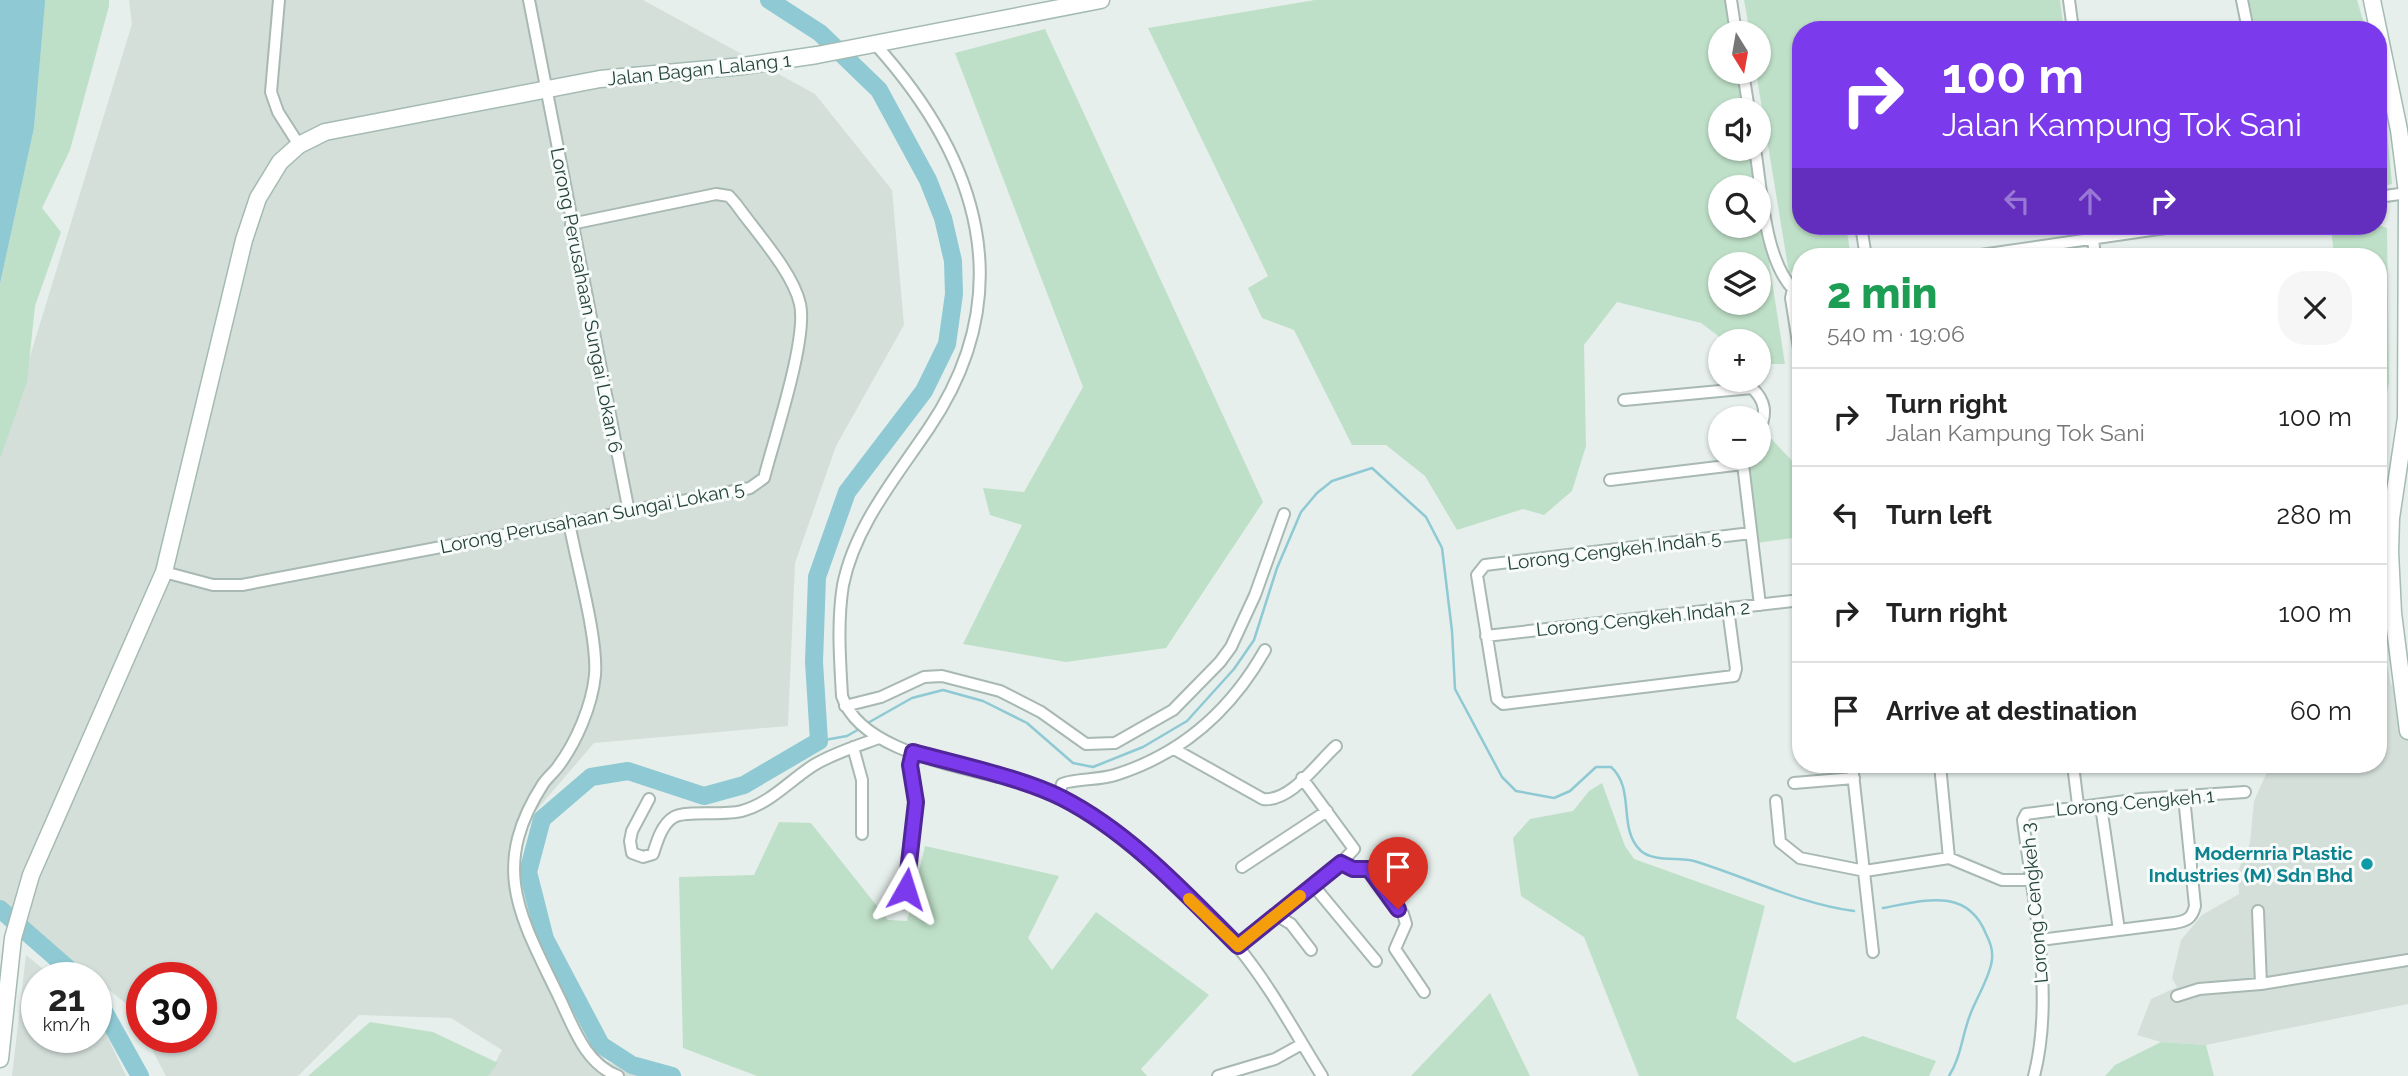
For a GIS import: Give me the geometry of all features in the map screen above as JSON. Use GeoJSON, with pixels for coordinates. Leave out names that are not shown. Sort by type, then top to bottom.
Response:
{"type":"FeatureCollection","features":[{"type":"Feature","properties":{"kind":"main road","name":"Jalan Bagan Lalang 1"},"geometry":{"type":"LineString","coordinates":[[299,145],[325,132],[600,79],[756,64],[817,55],[1101,0]]}},
{"type":"Feature","properties":{"kind":"main road"},"geometry":{"type":"LineString","coordinates":[[2372,0],[2377,21]]}},
{"type":"Feature","properties":{"kind":"main road"},"geometry":{"type":"LineString","coordinates":[[2387,59],[2403,121],[2407,184],[2407,418],[2391,518],[2387,594]]}},
{"type":"Feature","properties":{"kind":"main road"},"geometry":{"type":"LineString","coordinates":[[0,1059],[13,938],[31,875],[164,572],[246,230],[258,198],[280,162],[299,145]]}},
{"type":"Feature","properties":{"kind":"main road"},"geometry":{"type":"LineString","coordinates":[[2387,617],[2404,680],[2408,732]]}},
{"type":"Feature","properties":{"kind":"street"},"geometry":{"type":"LineString","coordinates":[[279,0],[271,92],[278,112],[299,145]]}},
{"type":"Feature","properties":{"kind":"street","name":"Lorong Perusahaan Sungai Lokan 6"},"geometry":{"type":"LineString","coordinates":[[529,0],[629,512]]}},
{"type":"Feature","properties":{"kind":"street"},"geometry":{"type":"LineString","coordinates":[[1731,0],[1735,21]]}},
{"type":"Feature","properties":{"kind":"street"},"geometry":{"type":"LineString","coordinates":[[2068,0],[2072,21]]}},
{"type":"Feature","properties":{"kind":"street"},"geometry":{"type":"LineString","coordinates":[[2242,0],[2246,21]]}},
{"type":"Feature","properties":{"kind":"street"},"geometry":{"type":"LineString","coordinates":[[873,45],[916,95],[957,163],[975,219],[980,270],[975,329],[962,370],[929,428],[878,501],[854,552],[844,584],[839,624],[842,696],[848,711],[877,737],[913,752],[1059,796],[1088,813],[1147,860],[1238,946],[1322,1076]]}},
{"type":"Feature","properties":{"kind":"street"},"geometry":{"type":"LineString","coordinates":[[1757,161],[1772,253],[1783,279],[1792,284]]}},
{"type":"Feature","properties":{"kind":"street"},"geometry":{"type":"LineString","coordinates":[[2387,193],[2407,184]]}},
{"type":"Feature","properties":{"kind":"street","name":"Lorong Perusahaan Sungai Lokan 5"},"geometry":{"type":"LineString","coordinates":[[164,572],[213,585],[242,585],[750,488],[764,478],[801,334],[801,304],[792,282],[729,196],[716,194],[571,224]]}},
{"type":"Feature","properties":{"kind":"street"},"geometry":{"type":"LineString","coordinates":[[2030,248],[2119,235]]}},
{"type":"Feature","properties":{"kind":"street"},"geometry":{"type":"LineString","coordinates":[[2093,239],[2094,248]]}},
{"type":"Feature","properties":{"kind":"street"},"geometry":{"type":"LineString","coordinates":[[1623,400],[1752,388],[1762,397],[1763,406]]}},
{"type":"Feature","properties":{"kind":"street"},"geometry":{"type":"LineString","coordinates":[[1610,480],[1708,465]]}},
{"type":"Feature","properties":{"kind":"street"},"geometry":{"type":"LineString","coordinates":[[1746,469],[1760,605]]}},
{"type":"Feature","properties":{"kind":"street"},"geometry":{"type":"LineString","coordinates":[[848,711],[923,677],[942,676],[1000,691],[1041,712],[1086,744],[1115,743],[1173,710],[1231,647],[1255,595],[1284,514]]}},
{"type":"Feature","properties":{"kind":"street"},"geometry":{"type":"LineString","coordinates":[[569,522],[594,650],[595,674],[584,720],[520,828],[512,863],[516,898],[530,935],[583,1048],[608,1072],[618,1076]]}},
{"type":"Feature","properties":{"kind":"street","name":"Lorong Cengkeh Indah 5"},"geometry":{"type":"LineString","coordinates":[[1486,636],[1478,571],[1486,565],[1751,533]]}},
{"type":"Feature","properties":{"kind":"street","name":"Lorong Cengkeh Indah 2"},"geometry":{"type":"LineString","coordinates":[[1486,636],[1718,607],[1728,609],[1792,601]]}},
{"type":"Feature","properties":{"kind":"street"},"geometry":{"type":"LineString","coordinates":[[1486,636],[1499,702],[1511,704],[1734,676],[1736,670],[1728,609]]}},
{"type":"Feature","properties":{"kind":"street"},"geometry":{"type":"LineString","coordinates":[[1059,796],[1062,784],[1068,781],[1085,782],[1107,778],[1174,749],[1195,735],[1238,693],[1265,650]]}},
{"type":"Feature","properties":{"kind":"street"},"geometry":{"type":"LineString","coordinates":[[649,799],[630,841],[632,853],[643,857],[653,853],[662,830],[671,818],[683,813],[724,816],[747,810],[766,800],[812,766],[877,737]]}},
{"type":"Feature","properties":{"kind":"street"},"geometry":{"type":"LineString","coordinates":[[1174,749],[1263,799],[1284,796],[1336,746]]}},
{"type":"Feature","properties":{"kind":"street"},"geometry":{"type":"LineString","coordinates":[[853,747],[862,780],[862,834]]}},
{"type":"Feature","properties":{"kind":"street"},"geometry":{"type":"LineString","coordinates":[[906,889],[916,802],[910,765],[913,752]]}},
{"type":"Feature","properties":{"kind":"street"},"geometry":{"type":"LineString","coordinates":[[1854,773],[1873,952]]}},
{"type":"Feature","properties":{"kind":"street"},"geometry":{"type":"LineString","coordinates":[[1941,773],[1948,858]]}},
{"type":"Feature","properties":{"kind":"street"},"geometry":{"type":"LineString","coordinates":[[2074,773],[2078,806]]}},
{"type":"Feature","properties":{"kind":"street"},"geometry":{"type":"LineString","coordinates":[[1238,946],[1341,863],[1354,849],[1302,778]]}},
{"type":"Feature","properties":{"kind":"street"},"geometry":{"type":"LineString","coordinates":[[1794,783],[1854,778]]}},
{"type":"Feature","properties":{"kind":"street","name":"Lorong Cengkeh 1"},"geometry":{"type":"LineString","coordinates":[[2026,814],[2078,806],[2245,792]]}},
{"type":"Feature","properties":{"kind":"street"},"geometry":{"type":"LineString","coordinates":[[2040,940],[2187,921],[2195,905],[2184,797]]}},
{"type":"Feature","properties":{"kind":"street"},"geometry":{"type":"LineString","coordinates":[[1776,802],[1780,842],[1800,858],[1864,872],[1948,858],[2002,880],[2031,880]]}},
{"type":"Feature","properties":{"kind":"street"},"geometry":{"type":"LineString","coordinates":[[1242,867],[1327,811]]}},
{"type":"Feature","properties":{"kind":"street"},"geometry":{"type":"LineString","coordinates":[[2102,813],[2119,930]]}},
{"type":"Feature","properties":{"kind":"street","name":"Lorong Cengkeh 3"},"geometry":{"type":"LineString","coordinates":[[2026,814],[2024,820],[2040,940],[2043,986],[2034,1076]]}},
{"type":"Feature","properties":{"kind":"street"},"geometry":{"type":"LineString","coordinates":[[1341,863],[1353,869],[1369,869],[1403,914],[1406,924],[1395,949],[1424,992]]}},
{"type":"Feature","properties":{"kind":"street"},"geometry":{"type":"LineString","coordinates":[[1313,885],[1376,961]]}},
{"type":"Feature","properties":{"kind":"street"},"geometry":{"type":"LineString","coordinates":[[2258,911],[2261,984]]}},
{"type":"Feature","properties":{"kind":"street"},"geometry":{"type":"LineString","coordinates":[[1276,915],[1291,923],[1311,950]]}},
{"type":"Feature","properties":{"kind":"street"},"geometry":{"type":"LineString","coordinates":[[2177,996],[2199,989],[2261,984],[2408,960]]}},
{"type":"Feature","properties":{"kind":"street"},"geometry":{"type":"LineString","coordinates":[[1218,1076],[1275,1059],[1302,1044]]}},
{"type":"Feature","properties":{"kind":"shaded area"},"geometry":{"type":"Polygon","coordinates":[[[129,0],[643,0],[815,94],[892,190],[904,325],[836,446],[795,563],[788,726],[594,743],[521,828],[519,875],[536,938],[586,1037],[606,1061],[640,1076],[488,1076],[502,1050],[451,1018],[359,1015],[298,1076],[166,1076],[154,1053],[217,1053],[217,962],[126,962],[126,1004],[112,992],[112,962],[74,962],[0,902],[0,454],[132,24],[129,0]]]}},
{"type":"Feature","properties":{"kind":"shaded area"},"geometry":{"type":"Polygon","coordinates":[[[2387,665],[2391,685],[2408,685],[2408,1004],[2206,1045],[2161,1042],[2137,1035],[2151,999],[2177,987],[2172,978],[2181,940],[2202,915],[2239,894],[2238,871],[2250,843],[2254,801],[2266,773],[2387,773],[2387,665]]]}},
{"type":"Feature","properties":{"kind":"shaded area"},"geometry":{"type":"Polygon","coordinates":[[[26,955],[35,962],[25,962],[26,955]]]}},
{"type":"Feature","properties":{"kind":"shaded area"},"geometry":{"type":"Polygon","coordinates":[[[21,998],[21,1053],[112,1053],[112,1047],[126,1076],[12,1076],[21,998]]]}},
{"type":"Feature","properties":{"kind":"green space"},"geometry":{"type":"Polygon","coordinates":[[[45,0],[109,0],[109,6],[70,150],[42,208],[61,232],[35,306],[27,382],[0,459],[0,284],[34,128],[45,0]]]}},
{"type":"Feature","properties":{"kind":"green space"},"geometry":{"type":"Polygon","coordinates":[[[1315,0],[1727,0],[1730,21],[1708,21],[1708,84],[1740,84],[1742,98],[1708,98],[1708,161],[1753,161],[1755,175],[1708,175],[1708,238],[1765,238],[1767,252],[1708,252],[1708,315],[1771,315],[1771,275],[1785,364],[1771,364],[1771,329],[1709,329],[1701,323],[1617,302],[1584,345],[1586,446],[1572,491],[1544,515],[1523,509],[1457,530],[1425,476],[1386,445],[1352,445],[1294,330],[1262,318],[1248,288],[1268,276],[1148,28],[1315,0]]]}},
{"type":"Feature","properties":{"kind":"green space"},"geometry":{"type":"Polygon","coordinates":[[[1744,0],[2060,0],[2063,21],[1792,21],[1792,235],[1847,235],[1850,248],[1792,248],[1792,272],[1789,273],[1771,161],[1771,98],[1760,98],[1758,84],[1771,84],[1771,21],[1748,21],[1744,0]]]}},
{"type":"Feature","properties":{"kind":"green space"},"geometry":{"type":"Polygon","coordinates":[[[2249,0],[2357,0],[2363,21],[2253,21],[2249,0]]]}},
{"type":"Feature","properties":{"kind":"green space"},"geometry":{"type":"Polygon","coordinates":[[[1045,29],[1263,502],[1166,648],[1066,662],[963,644],[1022,525],[990,515],[983,488],[1024,492],[1083,387],[955,53],[1045,29]]]}},
{"type":"Feature","properties":{"kind":"green space"},"geometry":{"type":"Polygon","coordinates":[[[2387,130],[2392,184],[2387,185],[2387,130]]]}},
{"type":"Feature","properties":{"kind":"green space"},"geometry":{"type":"Polygon","coordinates":[[[2387,228],[2389,381],[2387,393],[2387,248],[2333,248],[2332,235],[2387,235],[2387,228]]]}},
{"type":"Feature","properties":{"kind":"green space"},"geometry":{"type":"Polygon","coordinates":[[[1771,438],[1792,461],[1792,538],[1756,543],[1747,469],[1771,469],[1771,438]]]}},
{"type":"Feature","properties":{"kind":"green space"},"geometry":{"type":"Polygon","coordinates":[[[1602,783],[1625,846],[1634,859],[1765,906],[1736,1018],[1794,1063],[1863,1036],[1936,1061],[1929,1076],[1639,1076],[1584,937],[1521,896],[1513,838],[1530,819],[1573,811],[1589,791],[1602,783]]]}},
{"type":"Feature","properties":{"kind":"green space"},"geometry":{"type":"Polygon","coordinates":[[[779,822],[811,823],[888,920],[907,921],[925,846],[1059,876],[1028,938],[1052,970],[1096,912],[1209,995],[1141,1069],[1147,1076],[757,1076],[683,1048],[679,877],[754,875],[779,822]]]}},
{"type":"Feature","properties":{"kind":"green space"},"geometry":{"type":"Polygon","coordinates":[[[1490,993],[1530,1076],[1411,1076],[1490,993]]]}},
{"type":"Feature","properties":{"kind":"green space"},"geometry":{"type":"Polygon","coordinates":[[[370,1022],[433,1032],[498,1063],[488,1076],[308,1076],[370,1022]]]}},
{"type":"Feature","properties":{"kind":"green space"},"geometry":{"type":"Polygon","coordinates":[[[2161,1042],[2206,1045],[2214,1076],[2105,1076],[2115,1065],[2161,1042]]]}},
{"type":"Feature","properties":{"kind":"water"},"geometry":{"type":"Polygon","coordinates":[[[0,0],[45,0],[45,3],[34,128],[0,284],[0,0]]]}},
{"type":"Feature","properties":{"kind":"waterway"},"geometry":{"type":"LineString","coordinates":[[672,1076],[632,1065],[601,1045],[545,939],[528,872],[542,819],[591,777],[628,771],[704,796],[744,785],[819,741],[814,662],[817,577],[847,492],[924,391],[947,344],[954,294],[953,261],[943,218],[928,180],[879,90],[820,33],[769,0]]}},
{"type":"Feature","properties":{"kind":"waterway"},"geometry":{"type":"LineString","coordinates":[[866,724],[912,698],[943,690],[983,701],[1027,723],[1073,763],[1093,767],[1143,747],[1187,721],[1234,669],[1254,640],[1277,568],[1301,512],[1317,493],[1332,481],[1372,468],[1426,517],[1442,548],[1452,631],[1455,689],[1502,777],[1516,791],[1554,798],[1570,791],[1596,767],[1611,767],[1623,786],[1634,842],[1646,854],[1694,861],[1793,896],[1854,911]]}},
{"type":"Feature","properties":{"kind":"waterway"},"geometry":{"type":"LineString","coordinates":[[819,741],[847,736],[861,728]]}},
{"type":"Feature","properties":{"kind":"waterway"},"geometry":{"type":"LineString","coordinates":[[1883,908],[1928,900],[1955,903],[1978,919],[1989,941],[1992,949],[1989,971],[1949,1076]]}},
{"type":"Feature","properties":{"kind":"waterway"},"geometry":{"type":"LineString","coordinates":[[0,909],[61,962]]}},
{"type":"Feature","properties":{"kind":"waterway"},"geometry":{"type":"LineString","coordinates":[[112,1026],[140,1076]]}},
{"type":"Feature","properties":{"kind":"slow traffic"},"geometry":{"type":"LineString","coordinates":[[1189,899],[1238,946],[1300,896]]}},
{"type":"Feature","properties":{"kind":"place","name":"Modernria Plastic Industries (M) Sdn Bhd"},"geometry":{"type":"Point","coordinates":[2367,864]}},
{"type":"Feature","properties":{"kind":"route"},"geometry":{"type":"LineString","coordinates":[[906,889],[916,802],[910,765],[913,752],[1059,796],[1088,813],[1147,860],[1238,946],[1341,863],[1353,869],[1369,869],[1398,909]]}}]}
